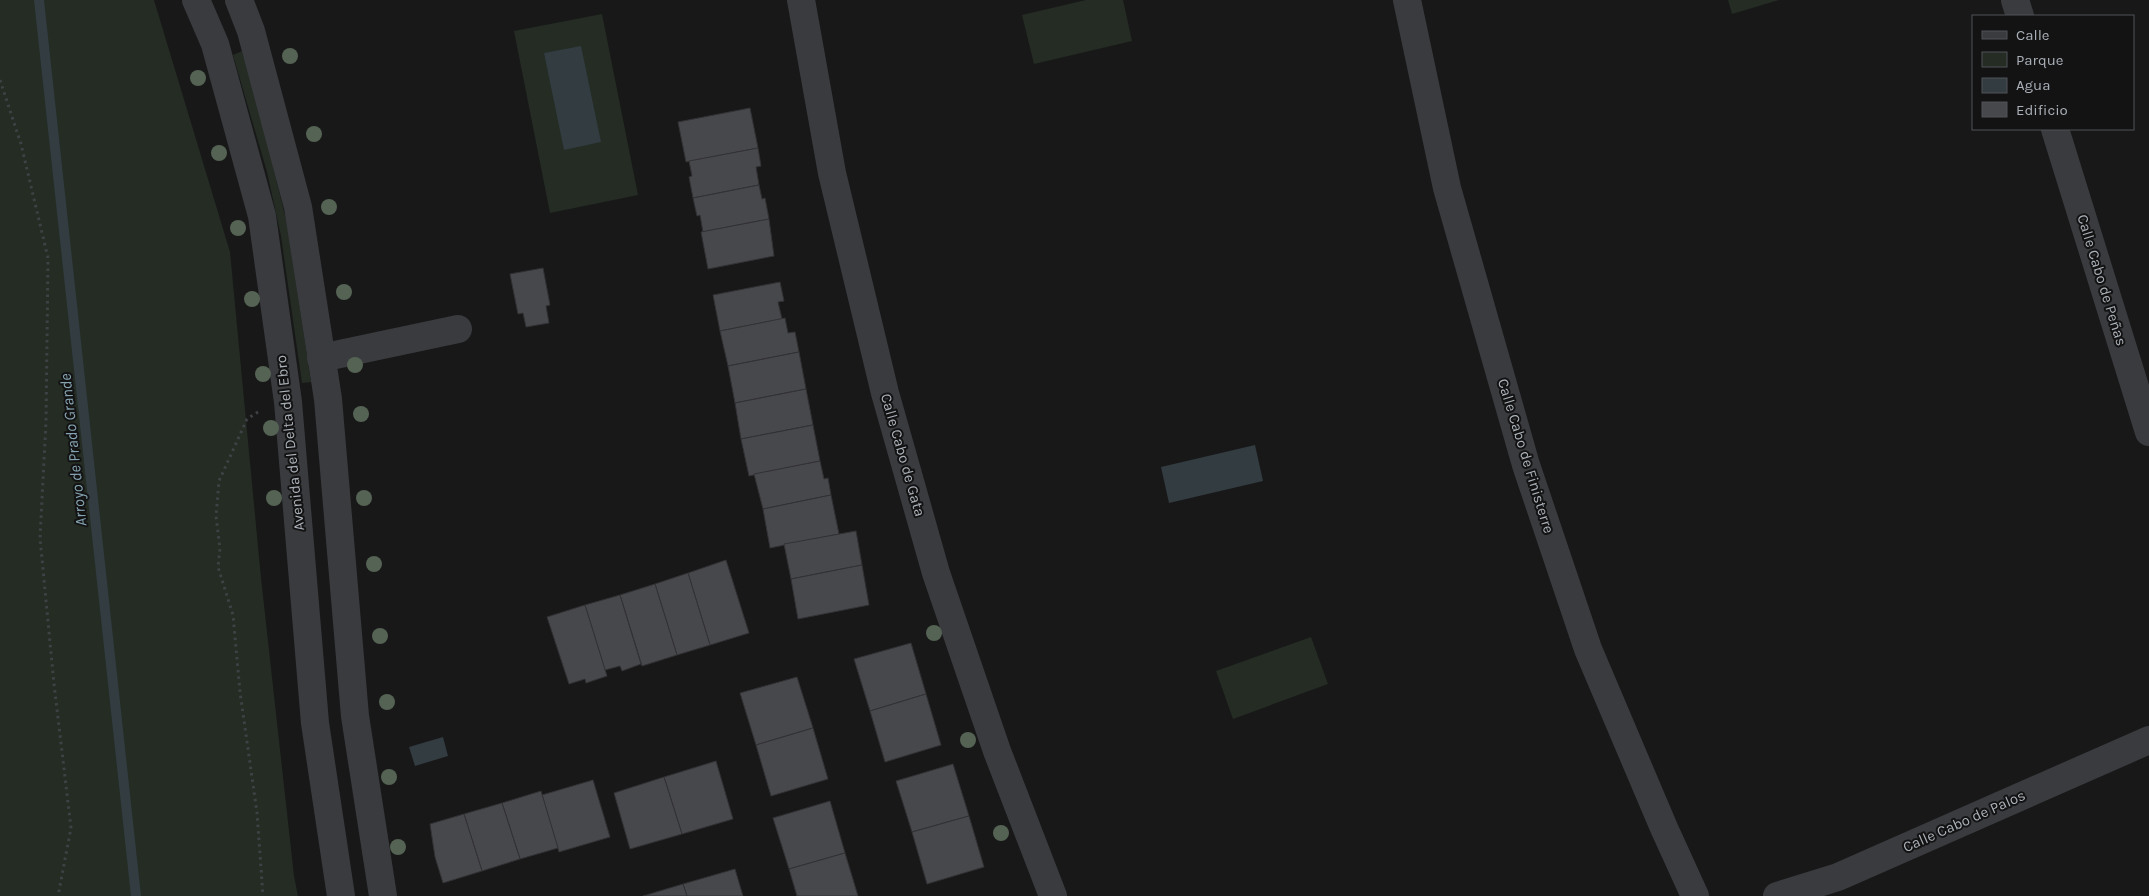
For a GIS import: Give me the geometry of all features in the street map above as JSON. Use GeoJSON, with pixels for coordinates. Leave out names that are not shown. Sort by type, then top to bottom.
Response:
{"type":"FeatureCollection","features":[{"type":"Feature","properties":{"kind":"street","name":"Avenida del Delta del Ebro"},"geometry":{"type":"LineString","coordinates":[[196,0],[215,44],[262,216],[288,408],[315,723],[341,896]]}},
{"type":"Feature","properties":{"kind":"street"},"geometry":{"type":"LineString","coordinates":[[238,0],[252,31],[298,207],[328,399],[355,716],[383,896]]}},
{"type":"Feature","properties":{"kind":"street","name":"Calle Cabo de Gata"},"geometry":{"type":"LineString","coordinates":[[801,0],[832,173],[887,402],[940,582],[996,751],[1053,896]]}},
{"type":"Feature","properties":{"kind":"street","name":"Calle Cabo de Finisterre"},"geometry":{"type":"LineString","coordinates":[[1406,0],[1447,188],[1526,465],[1588,649],[1695,896]]}},
{"type":"Feature","properties":{"kind":"street"},"geometry":{"type":"LineString","coordinates":[[2015,0],[2020,15]]}},
{"type":"Feature","properties":{"kind":"street","name":"Calle Cabo de Peñas"},"geometry":{"type":"LineString","coordinates":[[2055,130],[2149,432]]}},
{"type":"Feature","properties":{"kind":"street"},"geometry":{"type":"LineString","coordinates":[[321,358],[458,329]]}},
{"type":"Feature","properties":{"kind":"street","name":"Calle Cabo de Palos"},"geometry":{"type":"LineString","coordinates":[[1776,896],[1838,877],[2149,740]]}},
{"type":"Feature","properties":{"kind":"path"},"geometry":{"type":"LineString","coordinates":[[0,80],[21,144],[48,258],[46,422],[40,538],[54,684],[71,828],[58,896]]}},
{"type":"Feature","properties":{"kind":"path"},"geometry":{"type":"LineString","coordinates":[[263,896],[257,813],[249,745],[240,692],[234,615],[218,567],[220,549],[216,516],[219,481],[247,419],[260,411],[288,408]]}},
{"type":"Feature","properties":{"kind":"green space"},"geometry":{"type":"Polygon","coordinates":[[[0,0],[154,0],[230,252],[261,578],[294,876],[298,896],[0,896],[0,0]]]}},
{"type":"Feature","properties":{"kind":"green space"},"geometry":{"type":"Polygon","coordinates":[[[1086,0],[1123,0],[1132,41],[1034,64],[1022,15],[1086,0]]]}},
{"type":"Feature","properties":{"kind":"green space"},"geometry":{"type":"Polygon","coordinates":[[[1728,0],[1779,0],[1732,14],[1728,0]]]}},
{"type":"Feature","properties":{"kind":"green space"},"geometry":{"type":"Polygon","coordinates":[[[602,14],[638,195],[550,213],[514,31],[602,14]]]}},
{"type":"Feature","properties":{"kind":"green space"},"geometry":{"type":"Polygon","coordinates":[[[242,51],[259,108],[287,224],[311,382],[302,383],[281,236],[267,172],[233,55],[242,51]]]}},
{"type":"Feature","properties":{"kind":"green space"},"geometry":{"type":"Polygon","coordinates":[[[1311,637],[1328,684],[1233,719],[1216,671],[1311,637]]]}},
{"type":"Feature","properties":{"kind":"water"},"geometry":{"type":"Polygon","coordinates":[[[581,46],[601,142],[564,150],[544,53],[581,46]]]}},
{"type":"Feature","properties":{"kind":"water"},"geometry":{"type":"Polygon","coordinates":[[[1255,445],[1263,481],[1169,503],[1161,467],[1255,445]]]}},
{"type":"Feature","properties":{"kind":"water"},"geometry":{"type":"Polygon","coordinates":[[[443,737],[448,756],[415,766],[409,747],[443,737]]]}},
{"type":"Feature","properties":{"kind":"building"},"geometry":{"type":"Polygon","coordinates":[[[750,108],[758,148],[686,162],[678,122],[750,108]]]}},
{"type":"Feature","properties":{"kind":"building"},"geometry":{"type":"Polygon","coordinates":[[[758,148],[761,166],[756,167],[759,185],[693,198],[689,177],[692,176],[689,161],[758,148]]]}},
{"type":"Feature","properties":{"kind":"building"},"geometry":{"type":"Polygon","coordinates":[[[759,185],[762,199],[765,198],[769,219],[703,232],[700,215],[697,216],[693,198],[759,185]]]}},
{"type":"Feature","properties":{"kind":"building"},"geometry":{"type":"Polygon","coordinates":[[[769,219],[774,256],[708,269],[701,232],[769,219]]]}},
{"type":"Feature","properties":{"kind":"building"},"geometry":{"type":"Polygon","coordinates":[[[543,268],[550,305],[546,306],[549,323],[526,327],[523,313],[518,314],[510,274],[543,268]]]}},
{"type":"Feature","properties":{"kind":"building"},"geometry":{"type":"Polygon","coordinates":[[[780,282],[784,301],[778,302],[782,319],[720,331],[713,295],[780,282]]]}},
{"type":"Feature","properties":{"kind":"building"},"geometry":{"type":"Polygon","coordinates":[[[785,318],[788,333],[795,332],[799,352],[728,366],[720,331],[785,318]]]}},
{"type":"Feature","properties":{"kind":"building"},"geometry":{"type":"Polygon","coordinates":[[[799,352],[806,389],[735,403],[728,366],[799,352]]]}},
{"type":"Feature","properties":{"kind":"building"},"geometry":{"type":"Polygon","coordinates":[[[806,389],[813,425],[741,439],[735,403],[806,389]]]}},
{"type":"Feature","properties":{"kind":"building"},"geometry":{"type":"Polygon","coordinates":[[[813,425],[820,461],[749,476],[741,439],[813,425]]]}},
{"type":"Feature","properties":{"kind":"building"},"geometry":{"type":"Polygon","coordinates":[[[820,461],[824,479],[828,478],[831,495],[763,509],[754,474],[820,461]]]}},
{"type":"Feature","properties":{"kind":"building"},"geometry":{"type":"Polygon","coordinates":[[[831,495],[839,534],[770,548],[763,509],[831,495]]]}},
{"type":"Feature","properties":{"kind":"building"},"geometry":{"type":"Polygon","coordinates":[[[856,531],[862,565],[791,579],[784,544],[856,531]]]}},
{"type":"Feature","properties":{"kind":"building"},"geometry":{"type":"Polygon","coordinates":[[[726,560],[749,633],[710,645],[688,573],[726,560]]]}},
{"type":"Feature","properties":{"kind":"building"},"geometry":{"type":"Polygon","coordinates":[[[862,565],[869,605],[798,619],[791,579],[862,565]]]}},
{"type":"Feature","properties":{"kind":"building"},"geometry":{"type":"Polygon","coordinates":[[[688,573],[710,645],[677,655],[655,584],[688,573]]]}},
{"type":"Feature","properties":{"kind":"building"},"geometry":{"type":"Polygon","coordinates":[[[655,584],[677,655],[642,666],[620,595],[655,584]]]}},
{"type":"Feature","properties":{"kind":"building"},"geometry":{"type":"Polygon","coordinates":[[[620,595],[641,664],[622,671],[620,666],[605,670],[585,605],[620,595]]]}},
{"type":"Feature","properties":{"kind":"building"},"geometry":{"type":"Polygon","coordinates":[[[585,605],[607,676],[586,683],[585,679],[569,684],[547,617],[585,605]]]}},
{"type":"Feature","properties":{"kind":"building"},"geometry":{"type":"Polygon","coordinates":[[[911,643],[926,694],[870,711],[854,659],[911,643]]]}},
{"type":"Feature","properties":{"kind":"building"},"geometry":{"type":"Polygon","coordinates":[[[797,677],[813,728],[756,745],[740,693],[797,677]]]}},
{"type":"Feature","properties":{"kind":"building"},"geometry":{"type":"Polygon","coordinates":[[[926,694],[941,745],[885,762],[870,711],[926,694]]]}},
{"type":"Feature","properties":{"kind":"building"},"geometry":{"type":"Polygon","coordinates":[[[813,728],[828,779],[771,796],[756,745],[813,728]]]}},
{"type":"Feature","properties":{"kind":"building"},"geometry":{"type":"Polygon","coordinates":[[[716,761],[733,819],[682,834],[664,777],[716,761]]]}},
{"type":"Feature","properties":{"kind":"building"},"geometry":{"type":"Polygon","coordinates":[[[953,764],[969,816],[912,832],[896,781],[953,764]]]}},
{"type":"Feature","properties":{"kind":"building"},"geometry":{"type":"Polygon","coordinates":[[[664,777],[682,834],[630,849],[614,793],[664,777]]]}},
{"type":"Feature","properties":{"kind":"building"},"geometry":{"type":"Polygon","coordinates":[[[593,780],[610,837],[559,852],[542,795],[593,780]]]}},
{"type":"Feature","properties":{"kind":"building"},"geometry":{"type":"Polygon","coordinates":[[[541,791],[558,848],[520,859],[502,803],[541,791]]]}},
{"type":"Feature","properties":{"kind":"building"},"geometry":{"type":"Polygon","coordinates":[[[830,801],[845,853],[789,869],[773,818],[830,801]]]}},
{"type":"Feature","properties":{"kind":"building"},"geometry":{"type":"Polygon","coordinates":[[[502,803],[520,859],[482,871],[464,814],[502,803]]]}},
{"type":"Feature","properties":{"kind":"building"},"geometry":{"type":"Polygon","coordinates":[[[464,814],[482,871],[443,883],[435,857],[430,824],[464,814]]]}},
{"type":"Feature","properties":{"kind":"building"},"geometry":{"type":"Polygon","coordinates":[[[969,816],[984,867],[927,884],[912,832],[969,816]]]}},
{"type":"Feature","properties":{"kind":"building"},"geometry":{"type":"Polygon","coordinates":[[[845,853],[858,896],[797,896],[789,869],[845,853]]]}},
{"type":"Feature","properties":{"kind":"building"},"geometry":{"type":"Polygon","coordinates":[[[735,869],[743,896],[687,896],[683,884],[735,869]]]}},
{"type":"Feature","properties":{"kind":"building"},"geometry":{"type":"Polygon","coordinates":[[[683,884],[687,896],[643,896],[683,884]]]}},
{"type":"Feature","properties":{"kind":"waterway","name":"Arroyo de Prado Grande"},"geometry":{"type":"LineString","coordinates":[[39,0],[136,896]]}}]}
